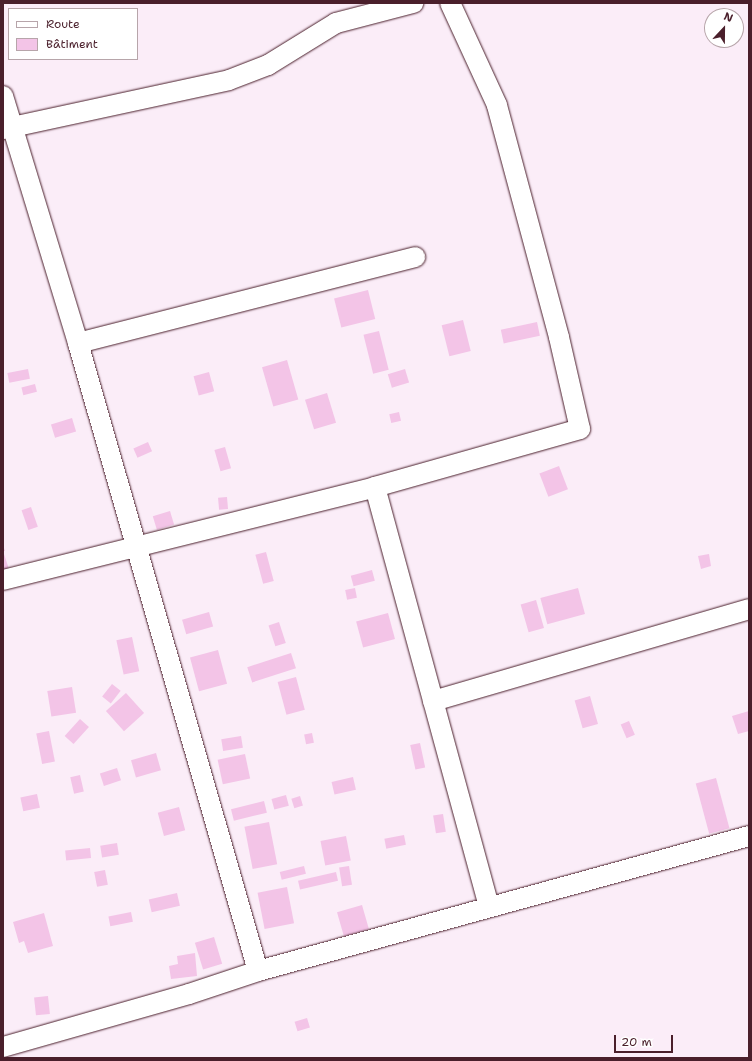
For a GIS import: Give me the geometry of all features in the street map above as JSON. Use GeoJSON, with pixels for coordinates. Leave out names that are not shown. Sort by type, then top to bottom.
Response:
{"type":"FeatureCollection","features":[{"type":"Feature","properties":{"kind":"street"},"geometry":{"type":"LineString","coordinates":[[7,128],[229,80],[268,65],[336,23],[413,3]]}},
{"type":"Feature","properties":{"kind":"street"},"geometry":{"type":"LineString","coordinates":[[3,580],[375,487],[580,429],[559,337],[497,105],[450,3]]}},
{"type":"Feature","properties":{"kind":"street"},"geometry":{"type":"LineString","coordinates":[[3,96],[7,128],[78,343],[258,971]]}},
{"type":"Feature","properties":{"kind":"street"},"geometry":{"type":"LineString","coordinates":[[78,343],[415,257]]}},
{"type":"Feature","properties":{"kind":"street"},"geometry":{"type":"LineString","coordinates":[[375,487],[488,907]]}},
{"type":"Feature","properties":{"kind":"street"},"geometry":{"type":"LineString","coordinates":[[433,701],[749,609]]}},
{"type":"Feature","properties":{"kind":"street"},"geometry":{"type":"LineString","coordinates":[[3,1047],[189,994],[258,971],[749,836]]}},
{"type":"Feature","properties":{"kind":"building"},"geometry":{"type":"Polygon","coordinates":[[[368,290],[375,319],[341,328],[334,298],[368,290]]]}},
{"type":"Feature","properties":{"kind":"building"},"geometry":{"type":"Polygon","coordinates":[[[463,320],[471,351],[449,356],[442,325],[463,320]]]}},
{"type":"Feature","properties":{"kind":"building"},"geometry":{"type":"Polygon","coordinates":[[[537,322],[540,336],[504,343],[501,330],[537,322]]]}},
{"type":"Feature","properties":{"kind":"building"},"geometry":{"type":"Polygon","coordinates":[[[379,331],[389,370],[373,374],[363,335],[379,331]]]}},
{"type":"Feature","properties":{"kind":"building"},"geometry":{"type":"Polygon","coordinates":[[[287,360],[298,399],[273,407],[262,367],[287,360]]]}},
{"type":"Feature","properties":{"kind":"building"},"geometry":{"type":"Polygon","coordinates":[[[28,369],[30,379],[9,383],[7,373],[28,369]]]}},
{"type":"Feature","properties":{"kind":"building"},"geometry":{"type":"Polygon","coordinates":[[[405,369],[409,382],[392,388],[388,374],[405,369]]]}},
{"type":"Feature","properties":{"kind":"building"},"geometry":{"type":"Polygon","coordinates":[[[209,372],[214,391],[199,395],[194,376],[209,372]]]}},
{"type":"Feature","properties":{"kind":"building"},"geometry":{"type":"Polygon","coordinates":[[[35,384],[37,392],[23,395],[21,387],[35,384]]]}},
{"type":"Feature","properties":{"kind":"building"},"geometry":{"type":"Polygon","coordinates":[[[327,393],[336,423],[314,429],[305,400],[327,393]]]}},
{"type":"Feature","properties":{"kind":"building"},"geometry":{"type":"Polygon","coordinates":[[[399,412],[401,421],[391,423],[389,414],[399,412]]]}},
{"type":"Feature","properties":{"kind":"building"},"geometry":{"type":"Polygon","coordinates":[[[72,418],[76,431],[55,438],[51,424],[72,418]]]}},
{"type":"Feature","properties":{"kind":"building"},"geometry":{"type":"Polygon","coordinates":[[[148,442],[152,451],[137,458],[133,449],[148,442]]]}},
{"type":"Feature","properties":{"kind":"building"},"geometry":{"type":"Polygon","coordinates":[[[225,447],[231,468],[220,471],[214,450],[225,447]]]}},
{"type":"Feature","properties":{"kind":"building"},"geometry":{"type":"Polygon","coordinates":[[[559,466],[568,489],[548,497],[539,474],[559,466]]]}},
{"type":"Feature","properties":{"kind":"building"},"geometry":{"type":"Polygon","coordinates":[[[227,497],[228,509],[219,510],[218,498],[227,497]]]}},
{"type":"Feature","properties":{"kind":"building"},"geometry":{"type":"Polygon","coordinates":[[[31,507],[38,527],[28,530],[22,510],[31,507]]]}},
{"type":"Feature","properties":{"kind":"building"},"geometry":{"type":"Polygon","coordinates":[[[170,511],[174,524],[157,530],[153,516],[170,511]]]}},
{"type":"Feature","properties":{"kind":"building"},"geometry":{"type":"Polygon","coordinates":[[[3,551],[10,572],[3,574],[3,551]]]}},
{"type":"Feature","properties":{"kind":"building"},"geometry":{"type":"Polygon","coordinates":[[[266,552],[274,581],[263,584],[255,555],[266,552]]]}},
{"type":"Feature","properties":{"kind":"building"},"geometry":{"type":"Polygon","coordinates":[[[709,554],[711,566],[701,569],[698,556],[709,554]]]}},
{"type":"Feature","properties":{"kind":"building"},"geometry":{"type":"Polygon","coordinates":[[[372,570],[375,581],[354,586],[351,576],[372,570]]]}},
{"type":"Feature","properties":{"kind":"building"},"geometry":{"type":"Polygon","coordinates":[[[355,588],[357,598],[347,600],[345,590],[355,588]]]}},
{"type":"Feature","properties":{"kind":"building"},"geometry":{"type":"Polygon","coordinates":[[[578,588],[585,614],[547,624],[540,598],[578,588]]]}},
{"type":"Feature","properties":{"kind":"building"},"geometry":{"type":"Polygon","coordinates":[[[536,600],[544,628],[529,632],[521,604],[536,600]]]}},
{"type":"Feature","properties":{"kind":"building"},"geometry":{"type":"Polygon","coordinates":[[[209,612],[213,626],[186,634],[182,620],[209,612]]]}},
{"type":"Feature","properties":{"kind":"building"},"geometry":{"type":"Polygon","coordinates":[[[388,613],[395,639],[363,648],[356,622],[388,613]]]}},
{"type":"Feature","properties":{"kind":"building"},"geometry":{"type":"Polygon","coordinates":[[[279,622],[286,643],[275,646],[269,625],[279,622]]]}},
{"type":"Feature","properties":{"kind":"building"},"geometry":{"type":"Polygon","coordinates":[[[132,637],[139,671],[124,675],[116,640],[132,637]]]}},
{"type":"Feature","properties":{"kind":"building"},"geometry":{"type":"Polygon","coordinates":[[[218,650],[227,684],[199,691],[190,658],[218,650]]]}},
{"type":"Feature","properties":{"kind":"building"},"geometry":{"type":"Polygon","coordinates":[[[291,653],[296,668],[252,682],[247,667],[291,653]]]}},
{"type":"Feature","properties":{"kind":"building"},"geometry":{"type":"Polygon","coordinates":[[[296,677],[305,710],[286,715],[278,682],[296,677]]]}},
{"type":"Feature","properties":{"kind":"building"},"geometry":{"type":"Polygon","coordinates":[[[112,684],[121,691],[111,703],[102,697],[112,684]]]}},
{"type":"Feature","properties":{"kind":"building"},"geometry":{"type":"Polygon","coordinates":[[[72,687],[76,713],[51,717],[47,691],[72,687]]]}},
{"type":"Feature","properties":{"kind":"building"},"geometry":{"type":"Polygon","coordinates":[[[126,693],[144,713],[124,731],[106,711],[126,693]]]}},
{"type":"Feature","properties":{"kind":"building"},"geometry":{"type":"Polygon","coordinates":[[[590,696],[598,724],[583,728],[575,700],[590,696]]]}},
{"type":"Feature","properties":{"kind":"building"},"geometry":{"type":"Polygon","coordinates":[[[749,711],[749,731],[738,734],[732,716],[749,711]]]}},
{"type":"Feature","properties":{"kind":"building"},"geometry":{"type":"Polygon","coordinates":[[[80,719],[89,727],[74,744],[65,736],[80,719]]]}},
{"type":"Feature","properties":{"kind":"building"},"geometry":{"type":"Polygon","coordinates":[[[629,721],[635,735],[627,738],[621,725],[629,721]]]}},
{"type":"Feature","properties":{"kind":"building"},"geometry":{"type":"Polygon","coordinates":[[[49,731],[55,761],[42,764],[36,733],[49,731]]]}},
{"type":"Feature","properties":{"kind":"building"},"geometry":{"type":"Polygon","coordinates":[[[312,733],[314,743],[306,744],[304,735],[312,733]]]}},
{"type":"Feature","properties":{"kind":"building"},"geometry":{"type":"Polygon","coordinates":[[[241,736],[243,748],[223,751],[221,739],[241,736]]]}},
{"type":"Feature","properties":{"kind":"building"},"geometry":{"type":"Polygon","coordinates":[[[420,743],[425,767],[415,770],[410,745],[420,743]]]}},
{"type":"Feature","properties":{"kind":"building"},"geometry":{"type":"Polygon","coordinates":[[[156,753],[161,770],[136,777],[131,760],[156,753]]]}},
{"type":"Feature","properties":{"kind":"building"},"geometry":{"type":"Polygon","coordinates":[[[245,754],[250,778],[223,784],[218,760],[245,754]]]}},
{"type":"Feature","properties":{"kind":"building"},"geometry":{"type":"Polygon","coordinates":[[[117,768],[121,780],[104,786],[100,774],[117,768]]]}},
{"type":"Feature","properties":{"kind":"building"},"geometry":{"type":"Polygon","coordinates":[[[80,775],[84,792],[74,794],[70,777],[80,775]]]}},
{"type":"Feature","properties":{"kind":"building"},"geometry":{"type":"Polygon","coordinates":[[[353,777],[356,790],[334,795],[332,782],[353,777]]]}},
{"type":"Feature","properties":{"kind":"building"},"geometry":{"type":"Polygon","coordinates":[[[716,778],[729,828],[709,834],[696,783],[716,778]]]}},
{"type":"Feature","properties":{"kind":"building"},"geometry":{"type":"Polygon","coordinates":[[[37,794],[40,808],[23,811],[20,798],[37,794]]]}},
{"type":"Feature","properties":{"kind":"building"},"geometry":{"type":"Polygon","coordinates":[[[286,795],[289,806],[274,810],[272,799],[286,795]]]}},
{"type":"Feature","properties":{"kind":"building"},"geometry":{"type":"Polygon","coordinates":[[[300,796],[303,806],[294,808],[291,799],[300,796]]]}},
{"type":"Feature","properties":{"kind":"building"},"geometry":{"type":"Polygon","coordinates":[[[264,801],[267,813],[234,821],[231,809],[264,801]]]}},
{"type":"Feature","properties":{"kind":"building"},"geometry":{"type":"Polygon","coordinates":[[[179,807],[185,830],[164,836],[158,813],[179,807]]]}},
{"type":"Feature","properties":{"kind":"building"},"geometry":{"type":"Polygon","coordinates":[[[443,814],[446,832],[436,833],[433,816],[443,814]]]}},
{"type":"Feature","properties":{"kind":"building"},"geometry":{"type":"Polygon","coordinates":[[[269,822],[277,864],[253,869],[244,827],[269,822]]]}},
{"type":"Feature","properties":{"kind":"building"},"geometry":{"type":"Polygon","coordinates":[[[404,835],[406,845],[386,849],[384,839],[404,835]]]}},
{"type":"Feature","properties":{"kind":"building"},"geometry":{"type":"Polygon","coordinates":[[[346,836],[351,861],[325,866],[320,841],[346,836]]]}},
{"type":"Feature","properties":{"kind":"building"},"geometry":{"type":"Polygon","coordinates":[[[117,843],[119,855],[102,858],[100,846],[117,843]]]}},
{"type":"Feature","properties":{"kind":"building"},"geometry":{"type":"Polygon","coordinates":[[[90,848],[91,858],[66,861],[65,851],[90,848]]]}},
{"type":"Feature","properties":{"kind":"building"},"geometry":{"type":"Polygon","coordinates":[[[304,866],[306,874],[282,880],[280,872],[304,866]]]}},
{"type":"Feature","properties":{"kind":"building"},"geometry":{"type":"Polygon","coordinates":[[[349,866],[352,885],[342,886],[339,868],[349,866]]]}},
{"type":"Feature","properties":{"kind":"building"},"geometry":{"type":"Polygon","coordinates":[[[105,870],[108,885],[97,887],[94,872],[105,870]]]}},
{"type":"Feature","properties":{"kind":"building"},"geometry":{"type":"Polygon","coordinates":[[[336,872],[338,881],[300,890],[298,881],[336,872]]]}},
{"type":"Feature","properties":{"kind":"building"},"geometry":{"type":"Polygon","coordinates":[[[287,887],[294,923],[265,929],[258,893],[287,887]]]}},
{"type":"Feature","properties":{"kind":"building"},"geometry":{"type":"Polygon","coordinates":[[[177,893],[180,906],[152,912],[149,900],[177,893]]]}},
{"type":"Feature","properties":{"kind":"building"},"geometry":{"type":"Polygon","coordinates":[[[362,905],[369,929],[344,936],[337,912],[362,905]]]}},
{"type":"Feature","properties":{"kind":"building"},"geometry":{"type":"Polygon","coordinates":[[[131,912],[133,922],[110,926],[108,916],[131,912]]]}},
{"type":"Feature","properties":{"kind":"building"},"geometry":{"type":"Polygon","coordinates":[[[44,913],[53,946],[28,953],[24,941],[19,943],[13,922],[44,913]]]}},
{"type":"Feature","properties":{"kind":"building"},"geometry":{"type":"Polygon","coordinates":[[[214,937],[222,964],[203,970],[195,943],[214,937]]]}},
{"type":"Feature","properties":{"kind":"building"},"geometry":{"type":"Polygon","coordinates":[[[195,953],[197,976],[171,979],[169,966],[178,964],[177,956],[195,953]]]}},
{"type":"Feature","properties":{"kind":"building"},"geometry":{"type":"Polygon","coordinates":[[[48,996],[50,1014],[36,1015],[34,997],[48,996]]]}},
{"type":"Feature","properties":{"kind":"building"},"geometry":{"type":"Polygon","coordinates":[[[307,1018],[310,1028],[297,1031],[295,1022],[307,1018]]]}}]}
